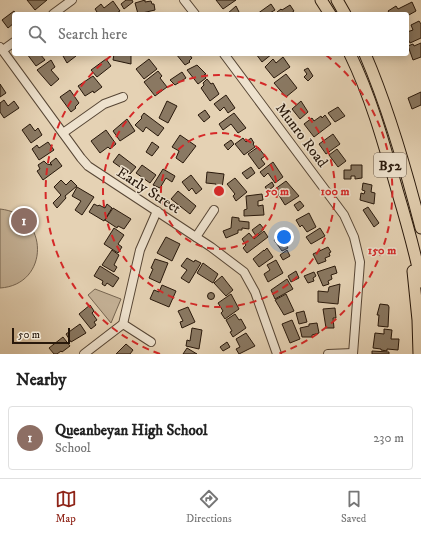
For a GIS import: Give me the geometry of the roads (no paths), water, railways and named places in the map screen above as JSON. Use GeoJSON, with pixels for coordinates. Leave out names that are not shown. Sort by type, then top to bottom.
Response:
{"type":"FeatureCollection","features":[{"type":"Feature","properties":{"kind":"highway"},"geometry":{"type":"LineString","coordinates":[[321,0],[329,12]]}},
{"type":"Feature","properties":{"kind":"highway"},"geometry":{"type":"LineString","coordinates":[[337,0],[344,12]]}},
{"type":"Feature","properties":{"kind":"highway","name":"B52"},"geometry":{"type":"LineString","coordinates":[[351,56],[375,118],[416,255],[421,282]]}},
{"type":"Feature","properties":{"kind":"highway","name":"B52"},"geometry":{"type":"LineString","coordinates":[[366,56],[394,131],[421,228]]}},
{"type":"Feature","properties":{"kind":"highway","name":"B52"},"geometry":{"type":"LineString","coordinates":[[404,213],[414,285],[419,354]]}},
{"type":"Feature","properties":{"kind":"street"},"geometry":{"type":"LineString","coordinates":[[55,12],[72,0]]}},
{"type":"Feature","properties":{"kind":"street"},"geometry":{"type":"LineString","coordinates":[[184,0],[193,12]]}},
{"type":"Feature","properties":{"kind":"street"},"geometry":{"type":"LineString","coordinates":[[1,48],[12,43]]}},
{"type":"Feature","properties":{"kind":"street","name":"Early Street"},"geometry":{"type":"LineString","coordinates":[[1,48],[88,166],[196,237],[244,272],[255,292],[277,354]]}},
{"type":"Feature","properties":{"kind":"street","name":"Munro Road"},"geometry":{"type":"LineString","coordinates":[[225,56],[344,215],[354,237],[360,262],[353,353]]}},
{"type":"Feature","properties":{"kind":"street"},"geometry":{"type":"LineString","coordinates":[[63,133],[104,104],[123,97]]}},
{"type":"Feature","properties":{"kind":"street"},"geometry":{"type":"LineString","coordinates":[[196,237],[214,210]]}},
{"type":"Feature","properties":{"kind":"street"},"geometry":{"type":"LineString","coordinates":[[84,354],[123,324],[140,250],[157,211]]}},
{"type":"Feature","properties":{"kind":"street"},"geometry":{"type":"LineString","coordinates":[[123,324],[151,342]]}},
{"type":"Feature","properties":{"kind":"street"},"geometry":{"type":"LineString","coordinates":[[328,354],[353,353]]}},
{"type":"Feature","properties":{"kind":"place","name":"Queanbeyan High School"},"geometry":{"type":"Point","coordinates":[24,221]}}]}
